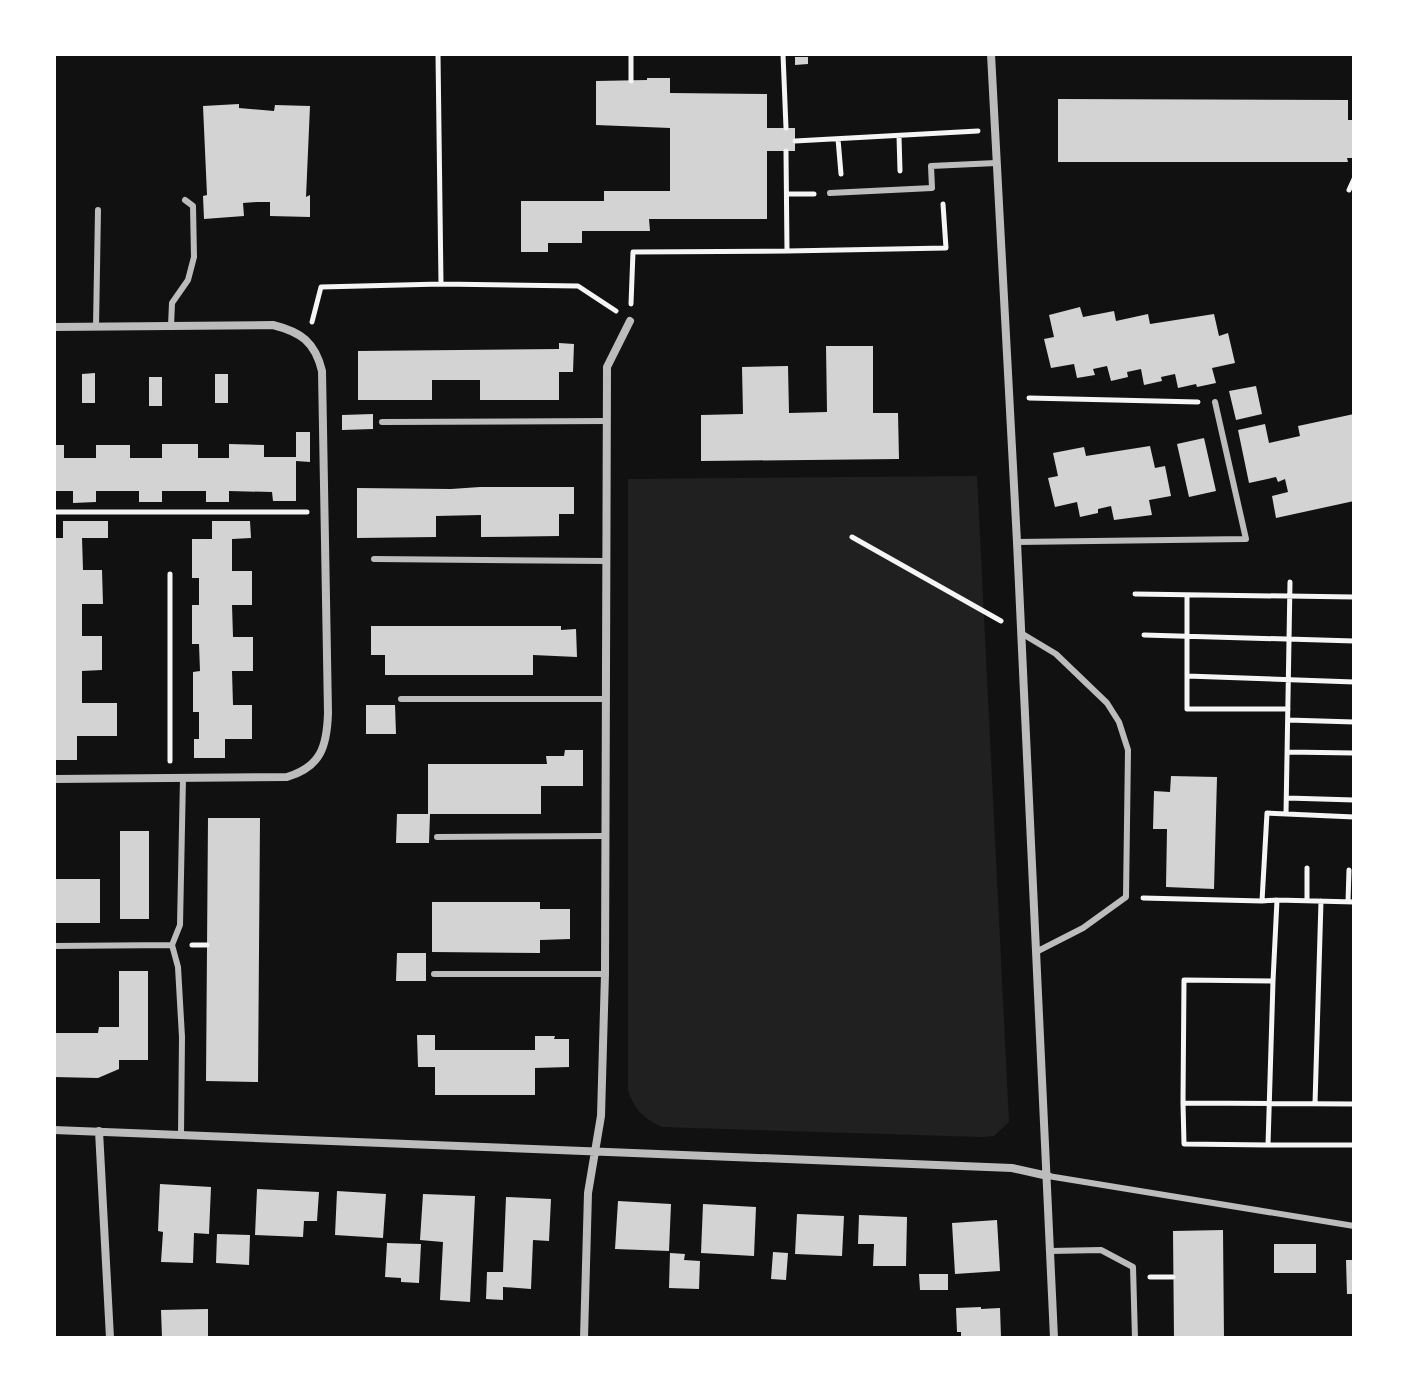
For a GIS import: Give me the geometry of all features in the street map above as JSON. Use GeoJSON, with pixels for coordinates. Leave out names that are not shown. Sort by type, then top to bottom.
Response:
{"type":"FeatureCollection","features":[{"type":"Feature","properties":{"kind":"street"},"geometry":{"type":"LineString","coordinates":[[991,54],[1054,1338]]}},
{"type":"Feature","properties":{"kind":"street"},"geometry":{"type":"LineString","coordinates":[[584,1338],[588,1193],[601,1116],[605,974],[607,367],[630,321]]}},
{"type":"Feature","properties":{"kind":"street"},"geometry":{"type":"LineString","coordinates":[[54,327],[273,325],[290,329],[308,341],[317,353],[322,371],[328,731],[323,750],[303,772],[287,777],[54,779]]}},
{"type":"Feature","properties":{"kind":"street"},"geometry":{"type":"LineString","coordinates":[[54,1130],[1012,1168],[1048,1176]]}},
{"type":"Feature","properties":{"kind":"street"},"geometry":{"type":"LineString","coordinates":[[99,1131],[110,1338]]}},
{"type":"Feature","properties":{"kind":"lane"},"geometry":{"type":"LineString","coordinates":[[830,193],[932,188],[931,166],[996,163]]}},
{"type":"Feature","properties":{"kind":"lane"},"geometry":{"type":"LineString","coordinates":[[171,326],[172,303],[188,280],[194,257],[193,206],[185,200]]}},
{"type":"Feature","properties":{"kind":"lane"},"geometry":{"type":"LineString","coordinates":[[96,327],[98,210]]}},
{"type":"Feature","properties":{"kind":"lane"},"geometry":{"type":"LineString","coordinates":[[1017,542],[1246,539],[1215,402]]}},
{"type":"Feature","properties":{"kind":"lane"},"geometry":{"type":"LineString","coordinates":[[382,422],[606,421]]}},
{"type":"Feature","properties":{"kind":"lane"},"geometry":{"type":"LineString","coordinates":[[374,559],[606,561]]}},
{"type":"Feature","properties":{"kind":"lane"},"geometry":{"type":"LineString","coordinates":[[1021,633],[1056,654],[1107,703],[1119,722],[1128,750],[1126,897],[1083,928],[1036,952]]}},
{"type":"Feature","properties":{"kind":"lane"},"geometry":{"type":"LineString","coordinates":[[401,699],[606,699]]}},
{"type":"Feature","properties":{"kind":"lane"},"geometry":{"type":"LineString","coordinates":[[181,1134],[178,967],[172,945],[180,925],[183,778]]}},
{"type":"Feature","properties":{"kind":"lane"},"geometry":{"type":"LineString","coordinates":[[437,837],[605,836]]}},
{"type":"Feature","properties":{"kind":"lane"},"geometry":{"type":"LineString","coordinates":[[54,946],[172,945]]}},
{"type":"Feature","properties":{"kind":"lane"},"geometry":{"type":"LineString","coordinates":[[434,974],[605,974]]}},
{"type":"Feature","properties":{"kind":"lane"},"geometry":{"type":"LineString","coordinates":[[1048,1176],[1354,1226]]}},
{"type":"Feature","properties":{"kind":"lane"},"geometry":{"type":"LineString","coordinates":[[1050,1251],[1101,1250],[1133,1267],[1135,1338]]}},
{"type":"Feature","properties":{"kind":"path"},"geometry":{"type":"LineString","coordinates":[[438,54],[441,284]]}},
{"type":"Feature","properties":{"kind":"path"},"geometry":{"type":"LineString","coordinates":[[631,54],[631,81]]}},
{"type":"Feature","properties":{"kind":"path"},"geometry":{"type":"LineString","coordinates":[[783,54],[786,128]]}},
{"type":"Feature","properties":{"kind":"path"},"geometry":{"type":"LineString","coordinates":[[795,141],[995,130]]}},
{"type":"Feature","properties":{"kind":"path"},"geometry":{"type":"LineString","coordinates":[[899,136],[901,190]]}},
{"type":"Feature","properties":{"kind":"path"},"geometry":{"type":"LineString","coordinates":[[838,139],[842,193]]}},
{"type":"Feature","properties":{"kind":"path"},"geometry":{"type":"LineString","coordinates":[[786,151],[787,251]]}},
{"type":"Feature","properties":{"kind":"path"},"geometry":{"type":"LineString","coordinates":[[630,321],[633,252],[946,248],[940,166]]}},
{"type":"Feature","properties":{"kind":"path"},"geometry":{"type":"LineString","coordinates":[[1349,190],[1354,179]]}},
{"type":"Feature","properties":{"kind":"path"},"geometry":{"type":"LineString","coordinates":[[787,194],[801,194]]}},
{"type":"Feature","properties":{"kind":"path"},"geometry":{"type":"LineString","coordinates":[[308,341],[321,287],[441,284],[578,286],[630,321]]}},
{"type":"Feature","properties":{"kind":"path"},"geometry":{"type":"LineString","coordinates":[[1008,397],[1215,402]]}},
{"type":"Feature","properties":{"kind":"path"},"geometry":{"type":"LineString","coordinates":[[54,512],[324,512]]}},
{"type":"Feature","properties":{"kind":"path"},"geometry":{"type":"LineString","coordinates":[[852,537],[952,591],[1021,633]]}},
{"type":"Feature","properties":{"kind":"path"},"geometry":{"type":"LineString","coordinates":[[170,574],[170,778]]}},
{"type":"Feature","properties":{"kind":"path"},"geometry":{"type":"LineString","coordinates":[[1286,814],[1290,582]]}},
{"type":"Feature","properties":{"kind":"path"},"geometry":{"type":"LineString","coordinates":[[1135,594],[1354,597]]}},
{"type":"Feature","properties":{"kind":"path"},"geometry":{"type":"LineString","coordinates":[[1187,594],[1187,709],[1288,709]]}},
{"type":"Feature","properties":{"kind":"path"},"geometry":{"type":"LineString","coordinates":[[1144,635],[1354,641]]}},
{"type":"Feature","properties":{"kind":"path"},"geometry":{"type":"LineString","coordinates":[[1187,676],[1354,682]]}},
{"type":"Feature","properties":{"kind":"path"},"geometry":{"type":"LineString","coordinates":[[1288,720],[1354,722]]}},
{"type":"Feature","properties":{"kind":"path"},"geometry":{"type":"LineString","coordinates":[[1287,752],[1354,753]]}},
{"type":"Feature","properties":{"kind":"path"},"geometry":{"type":"LineString","coordinates":[[1287,798],[1354,800]]}},
{"type":"Feature","properties":{"kind":"path"},"geometry":{"type":"LineString","coordinates":[[1262,901],[1267,813],[1354,817]]}},
{"type":"Feature","properties":{"kind":"path"},"geometry":{"type":"LineString","coordinates":[[1307,868],[1307,901]]}},
{"type":"Feature","properties":{"kind":"path"},"geometry":{"type":"LineString","coordinates":[[1126,897],[1351,902],[1349,870]]}},
{"type":"Feature","properties":{"kind":"path"},"geometry":{"type":"LineString","coordinates":[[1268,1145],[1277,900]]}},
{"type":"Feature","properties":{"kind":"path"},"geometry":{"type":"LineString","coordinates":[[1315,1104],[1321,901]]}},
{"type":"Feature","properties":{"kind":"path"},"geometry":{"type":"LineString","coordinates":[[1273,981],[1184,980],[1184,1144],[1354,1145]]}},
{"type":"Feature","properties":{"kind":"path"},"geometry":{"type":"LineString","coordinates":[[1183,1103],[1354,1104]]}},
{"type":"Feature","properties":{"kind":"path"},"geometry":{"type":"LineString","coordinates":[[1144,1277],[1173,1277]]}},
{"type":"Feature","properties":{"kind":"shaded area"},"geometry":{"type":"Polygon","coordinates":[[[977,476],[1009,1122],[994,1136],[982,1137],[662,1127],[645,1117],[633,1103],[628,1090],[628,479],[977,476]]]}},
{"type":"Feature","properties":{"kind":"building"},"geometry":{"type":"Polygon","coordinates":[[[795,57],[808,57],[808,64],[795,65],[795,57]]]}},
{"type":"Feature","properties":{"kind":"building"},"geometry":{"type":"Polygon","coordinates":[[[670,78],[670,93],[767,94],[767,128],[795,128],[795,151],[767,151],[767,219],[649,219],[650,231],[582,231],[582,243],[548,243],[548,252],[521,252],[521,201],[604,201],[604,191],[670,191],[670,128],[596,125],[596,81],[670,78]]]}},
{"type":"Feature","properties":{"kind":"building"},"geometry":{"type":"Polygon","coordinates":[[[1058,99],[1348,100],[1348,120],[1354,120],[1354,158],[1347,158],[1348,162],[1058,162],[1058,99]]]}},
{"type":"Feature","properties":{"kind":"building"},"geometry":{"type":"Polygon","coordinates":[[[239,104],[239,108],[274,111],[275,105],[310,106],[306,197],[310,195],[310,217],[270,216],[270,202],[257,202],[243,203],[244,216],[204,219],[203,196],[207,195],[203,106],[239,104]]]}},
{"type":"Feature","properties":{"kind":"building"},"geometry":{"type":"Polygon","coordinates":[[[1080,307],[1083,317],[1114,311],[1116,321],[1148,314],[1150,324],[1214,314],[1219,336],[1228,333],[1235,363],[1212,368],[1216,383],[1197,387],[1196,384],[1178,388],[1175,374],[1144,385],[1141,369],[1127,372],[1128,377],[1111,381],[1107,366],[1093,369],[1095,375],[1077,378],[1074,364],[1051,368],[1044,339],[1054,337],[1049,315],[1080,307]]]}},
{"type":"Feature","properties":{"kind":"building"},"geometry":{"type":"Polygon","coordinates":[[[559,343],[574,344],[573,372],[559,372],[559,400],[480,400],[480,380],[432,380],[432,400],[358,400],[358,351],[559,349],[559,343]]]}},
{"type":"Feature","properties":{"kind":"building"},"geometry":{"type":"Polygon","coordinates":[[[826,346],[873,346],[873,413],[898,413],[899,459],[701,461],[701,415],[743,414],[742,367],[788,366],[789,413],[827,412],[826,346]]]}},
{"type":"Feature","properties":{"kind":"building"},"geometry":{"type":"Polygon","coordinates":[[[95,373],[95,403],[82,403],[82,374],[95,373]]]}},
{"type":"Feature","properties":{"kind":"building"},"geometry":{"type":"Polygon","coordinates":[[[215,374],[228,374],[228,403],[215,403],[215,374]]]}},
{"type":"Feature","properties":{"kind":"building"},"geometry":{"type":"Polygon","coordinates":[[[149,377],[162,377],[162,406],[149,406],[149,377]]]}},
{"type":"Feature","properties":{"kind":"building"},"geometry":{"type":"Polygon","coordinates":[[[1256,386],[1262,414],[1236,420],[1229,391],[1256,386]]]}},
{"type":"Feature","properties":{"kind":"building"},"geometry":{"type":"Polygon","coordinates":[[[373,414],[373,429],[342,430],[342,415],[373,414]]]}},
{"type":"Feature","properties":{"kind":"building"},"geometry":{"type":"Polygon","coordinates":[[[1354,414],[1354,501],[1276,518],[1272,496],[1288,492],[1285,479],[1278,482],[1276,477],[1249,483],[1238,430],[1265,424],[1269,443],[1300,436],[1298,426],[1354,414]]]}},
{"type":"Feature","properties":{"kind":"building"},"geometry":{"type":"Polygon","coordinates":[[[296,432],[310,432],[310,462],[296,461],[296,501],[273,501],[272,492],[229,491],[229,502],[206,502],[206,491],[162,491],[162,502],[139,502],[139,491],[96,491],[96,502],[73,503],[73,491],[54,491],[54,445],[64,445],[64,458],[96,458],[96,445],[130,445],[130,458],[162,458],[162,444],[198,444],[198,458],[229,458],[229,444],[264,445],[264,457],[296,457],[296,432]]]}},
{"type":"Feature","properties":{"kind":"building"},"geometry":{"type":"Polygon","coordinates":[[[1204,438],[1216,491],[1189,497],[1177,444],[1204,438]]]}},
{"type":"Feature","properties":{"kind":"building"},"geometry":{"type":"Polygon","coordinates":[[[1150,446],[1155,468],[1165,466],[1171,496],[1149,500],[1152,515],[1114,520],[1111,506],[1080,517],[1077,502],[1055,507],[1048,478],[1058,476],[1053,453],[1084,447],[1086,456],[1150,446]]]}},
{"type":"Feature","properties":{"kind":"building"},"geometry":{"type":"Polygon","coordinates":[[[574,487],[574,514],[559,514],[559,536],[481,537],[481,515],[436,516],[436,537],[357,538],[357,488],[574,487]]]}},
{"type":"Feature","properties":{"kind":"building"},"geometry":{"type":"Polygon","coordinates":[[[63,521],[108,521],[108,538],[82,538],[83,570],[102,570],[103,604],[82,604],[82,636],[102,636],[102,670],[82,671],[82,703],[117,703],[117,736],[77,736],[77,760],[54,760],[54,538],[63,538],[63,521]]]}},
{"type":"Feature","properties":{"kind":"building"},"geometry":{"type":"Polygon","coordinates":[[[212,521],[250,521],[251,538],[232,539],[232,571],[252,571],[252,605],[232,605],[233,637],[253,637],[253,671],[232,671],[233,705],[252,705],[252,739],[225,739],[225,758],[194,758],[194,739],[199,739],[199,712],[193,712],[193,672],[200,671],[199,644],[192,644],[192,605],[199,605],[199,578],[192,578],[192,539],[212,539],[212,521]]]}},
{"type":"Feature","properties":{"kind":"building"},"geometry":{"type":"Polygon","coordinates":[[[371,626],[561,626],[561,630],[576,629],[577,657],[533,655],[533,675],[385,675],[385,655],[371,655],[371,626]]]}},
{"type":"Feature","properties":{"kind":"building"},"geometry":{"type":"Polygon","coordinates":[[[366,705],[395,705],[396,734],[366,734],[366,705]]]}},
{"type":"Feature","properties":{"kind":"building"},"geometry":{"type":"Polygon","coordinates":[[[565,750],[583,750],[583,786],[541,786],[541,814],[428,814],[428,764],[547,764],[546,756],[564,756],[565,750]]]}},
{"type":"Feature","properties":{"kind":"building"},"geometry":{"type":"Polygon","coordinates":[[[1171,776],[1217,777],[1214,889],[1166,887],[1167,829],[1153,829],[1154,791],[1170,792],[1171,776]]]}},
{"type":"Feature","properties":{"kind":"building"},"geometry":{"type":"Polygon","coordinates":[[[397,814],[430,814],[429,843],[396,843],[397,814]]]}},
{"type":"Feature","properties":{"kind":"building"},"geometry":{"type":"Polygon","coordinates":[[[208,818],[260,818],[258,1082],[206,1081],[208,818]]]}},
{"type":"Feature","properties":{"kind":"building"},"geometry":{"type":"Polygon","coordinates":[[[120,831],[149,831],[149,919],[120,919],[120,831]]]}},
{"type":"Feature","properties":{"kind":"building"},"geometry":{"type":"Polygon","coordinates":[[[54,879],[100,879],[100,923],[54,923],[54,879]]]}},
{"type":"Feature","properties":{"kind":"building"},"geometry":{"type":"Polygon","coordinates":[[[432,902],[540,902],[540,909],[570,909],[570,939],[540,940],[540,953],[432,952],[432,902]]]}},
{"type":"Feature","properties":{"kind":"building"},"geometry":{"type":"Polygon","coordinates":[[[397,953],[426,953],[426,981],[396,981],[397,953]]]}},
{"type":"Feature","properties":{"kind":"building"},"geometry":{"type":"Polygon","coordinates":[[[119,971],[148,971],[148,1060],[119,1060],[119,1069],[98,1078],[54,1077],[54,1033],[98,1033],[99,1027],[119,1027],[119,971]]]}},
{"type":"Feature","properties":{"kind":"building"},"geometry":{"type":"Polygon","coordinates":[[[417,1035],[435,1035],[435,1050],[535,1050],[535,1036],[555,1036],[554,1039],[569,1039],[569,1067],[535,1068],[535,1095],[435,1095],[435,1067],[418,1067],[417,1035]]]}},
{"type":"Feature","properties":{"kind":"building"},"geometry":{"type":"Polygon","coordinates":[[[160,1184],[211,1187],[209,1234],[194,1233],[193,1263],[161,1262],[163,1232],[158,1231],[160,1184]]]}},
{"type":"Feature","properties":{"kind":"building"},"geometry":{"type":"Polygon","coordinates":[[[257,1189],[319,1192],[317,1221],[304,1221],[303,1237],[255,1235],[257,1189]]]}},
{"type":"Feature","properties":{"kind":"building"},"geometry":{"type":"Polygon","coordinates":[[[337,1191],[386,1194],[383,1238],[335,1235],[337,1191]]]}},
{"type":"Feature","properties":{"kind":"building"},"geometry":{"type":"Polygon","coordinates":[[[423,1194],[475,1196],[470,1302],[440,1300],[443,1242],[420,1240],[423,1194]]]}},
{"type":"Feature","properties":{"kind":"building"},"geometry":{"type":"Polygon","coordinates":[[[506,1197],[551,1199],[549,1241],[533,1240],[531,1289],[503,1287],[503,1300],[486,1299],[487,1272],[503,1272],[506,1197]]]}},
{"type":"Feature","properties":{"kind":"building"},"geometry":{"type":"Polygon","coordinates":[[[618,1201],[671,1204],[669,1251],[615,1249],[618,1201]]]}},
{"type":"Feature","properties":{"kind":"building"},"geometry":{"type":"Polygon","coordinates":[[[703,1204],[756,1207],[754,1256],[701,1253],[703,1204]]]}},
{"type":"Feature","properties":{"kind":"building"},"geometry":{"type":"Polygon","coordinates":[[[797,1214],[844,1216],[842,1256],[795,1254],[797,1214]]]}},
{"type":"Feature","properties":{"kind":"building"},"geometry":{"type":"Polygon","coordinates":[[[859,1215],[907,1217],[906,1266],[873,1266],[874,1244],[858,1244],[859,1215]]]}},
{"type":"Feature","properties":{"kind":"building"},"geometry":{"type":"Polygon","coordinates":[[[997,1220],[1000,1271],[955,1274],[952,1223],[997,1220]]]}},
{"type":"Feature","properties":{"kind":"building"},"geometry":{"type":"Polygon","coordinates":[[[1223,1230],[1224,1338],[1174,1338],[1173,1231],[1223,1230]]]}},
{"type":"Feature","properties":{"kind":"building"},"geometry":{"type":"Polygon","coordinates":[[[217,1234],[250,1235],[249,1265],[216,1263],[217,1234]]]}},
{"type":"Feature","properties":{"kind":"building"},"geometry":{"type":"Polygon","coordinates":[[[387,1243],[421,1244],[419,1283],[385,1277],[387,1243]]]}},
{"type":"Feature","properties":{"kind":"building"},"geometry":{"type":"Polygon","coordinates":[[[1274,1244],[1316,1244],[1316,1273],[1274,1273],[1274,1244]]]}},
{"type":"Feature","properties":{"kind":"building"},"geometry":{"type":"Polygon","coordinates":[[[773,1252],[788,1253],[786,1280],[771,1279],[773,1252]]]}},
{"type":"Feature","properties":{"kind":"building"},"geometry":{"type":"Polygon","coordinates":[[[670,1253],[685,1254],[684,1260],[700,1261],[699,1289],[669,1288],[670,1253]]]}},
{"type":"Feature","properties":{"kind":"building"},"geometry":{"type":"Polygon","coordinates":[[[1346,1260],[1354,1260],[1354,1294],[1347,1294],[1346,1260]]]}},
{"type":"Feature","properties":{"kind":"building"},"geometry":{"type":"Polygon","coordinates":[[[919,1274],[948,1274],[948,1290],[920,1290],[919,1274]]]}},
{"type":"Feature","properties":{"kind":"building"},"geometry":{"type":"Polygon","coordinates":[[[956,1308],[1000,1308],[1001,1338],[961,1338],[961,1332],[957,1332],[956,1308]]]}},
{"type":"Feature","properties":{"kind":"building"},"geometry":{"type":"Polygon","coordinates":[[[208,1309],[208,1338],[162,1338],[161,1310],[208,1309]]]}}]}
